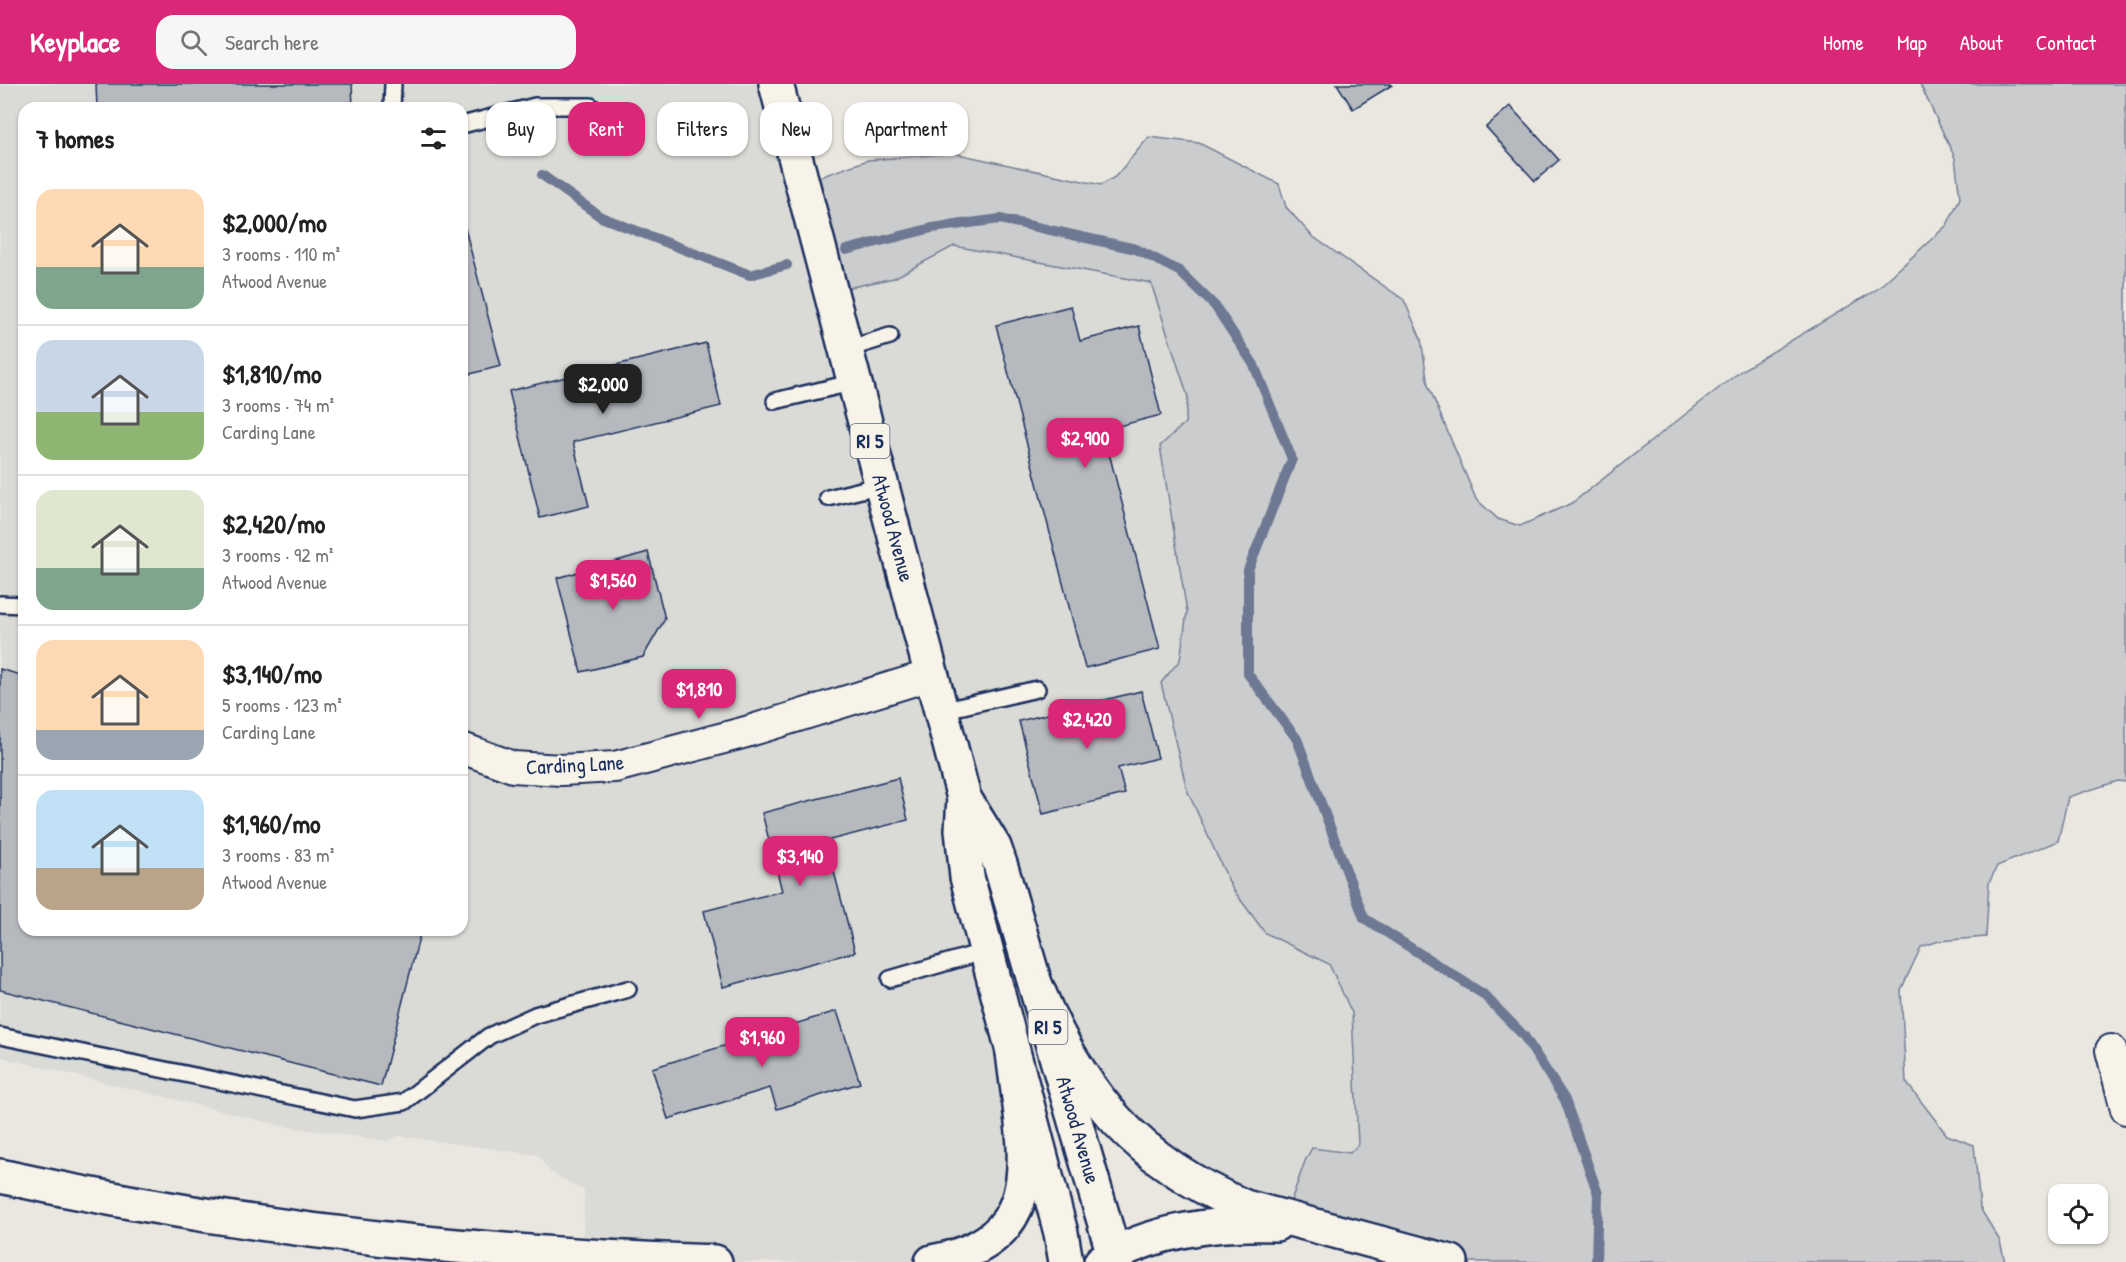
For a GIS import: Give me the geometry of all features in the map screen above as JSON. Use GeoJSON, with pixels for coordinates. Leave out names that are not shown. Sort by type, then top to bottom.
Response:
{"type":"FeatureCollection","features":[{"type":"Feature","properties":{"kind":"main road","name":"Atwood Avenue"},"geometry":{"type":"LineString","coordinates":[[776,84],[964,798],[963,852],[986,951],[1061,1233],[1066,1262]]}},
{"type":"Feature","properties":{"kind":"main road","name":"Atwood Avenue"},"geometry":{"type":"LineString","coordinates":[[964,798],[994,847],[1036,986],[1110,1259]]}},
{"type":"Feature","properties":{"kind":"main road"},"geometry":{"type":"LineString","coordinates":[[1036,986],[1053,1025],[1082,1077],[1118,1122],[1150,1153],[1194,1183],[1245,1207],[1451,1262]]}},
{"type":"Feature","properties":{"kind":"main road"},"geometry":{"type":"LineString","coordinates":[[932,1262],[963,1254],[989,1241],[1008,1222],[1018,1205],[1023,1184],[1024,1158],[1013,1053]]}},
{"type":"Feature","properties":{"kind":"main road"},"geometry":{"type":"LineString","coordinates":[[0,1176],[116,1200],[352,1235],[506,1250],[715,1262]]}},
{"type":"Feature","properties":{"kind":"main road"},"geometry":{"type":"LineString","coordinates":[[1110,1259],[1171,1235],[1234,1225],[1302,1226],[1357,1238]]}},
{"type":"Feature","properties":{"kind":"street","name":"Carding Lane"},"geometry":{"type":"LineString","coordinates":[[468,750],[513,767],[564,779],[746,732],[931,675]]}},
{"type":"Feature","properties":{"kind":"street"},"geometry":{"type":"LineString","coordinates":[[2111,1050],[2126,1109]]}},
{"type":"Feature","properties":{"kind":"lane"},"geometry":{"type":"LineString","coordinates":[[392,102],[393,84]]}},
{"type":"Feature","properties":{"kind":"lane"},"geometry":{"type":"LineString","coordinates":[[468,123],[535,106],[568,106]]}},
{"type":"Feature","properties":{"kind":"lane"},"geometry":{"type":"LineString","coordinates":[[847,349],[890,336]]}},
{"type":"Feature","properties":{"kind":"lane"},"geometry":{"type":"LineString","coordinates":[[775,400],[855,382]]}},
{"type":"Feature","properties":{"kind":"lane"},"geometry":{"type":"LineString","coordinates":[[828,498],[882,485]]}},
{"type":"Feature","properties":{"kind":"lane"},"geometry":{"type":"LineString","coordinates":[[0,603],[18,604]]}},
{"type":"Feature","properties":{"kind":"lane"},"geometry":{"type":"LineString","coordinates":[[941,711],[1037,689]]}},
{"type":"Feature","properties":{"kind":"lane"},"geometry":{"type":"LineString","coordinates":[[890,979],[986,951]]}},
{"type":"Feature","properties":{"kind":"lane"},"geometry":{"type":"LineString","coordinates":[[0,1036],[355,1109],[404,1102],[489,1036],[526,1019],[628,989]]}},
{"type":"Feature","properties":{"kind":"shaded area"},"geometry":{"type":"Polygon","coordinates":[[[0,84],[773,84],[778,102],[760,102],[760,156],[792,156],[826,283],[894,278],[954,246],[1151,283],[1188,397],[1185,423],[1160,447],[1187,612],[1180,660],[1161,683],[1187,790],[1232,888],[1265,933],[1329,964],[1352,1013],[1358,1145],[1351,1153],[1312,1148],[1305,1161],[1283,1223],[1126,1134],[996,898],[970,842],[1032,1167],[968,1262],[583,1262],[584,1191],[550,1172],[538,1155],[399,1136],[387,1141],[283,1126],[0,1057],[0,84]]]}},
{"type":"Feature","properties":{"kind":"shaded area"},"geometry":{"type":"Polygon","coordinates":[[[1920,84],[2126,84],[2126,782],[2118,781],[2068,797],[2058,841],[1997,866],[1989,883],[1986,937],[1939,941],[1921,947],[1901,990],[1906,1082],[1947,1135],[1974,1145],[1980,1208],[2000,1241],[2005,1262],[1466,1262],[1285,1218],[1305,1161],[1312,1148],[1350,1153],[1358,1145],[1352,1013],[1329,964],[1265,933],[1232,888],[1187,790],[1161,683],[1180,660],[1187,612],[1160,446],[1185,423],[1188,397],[1151,283],[954,246],[894,278],[833,291],[800,184],[868,160],[917,156],[967,156],[1101,185],[1115,177],[1149,137],[1199,143],[1279,184],[1286,207],[1312,236],[1404,300],[1421,339],[1428,385],[1476,499],[1498,519],[1520,526],[1572,503],[1742,370],[1876,290],[1947,225],[1960,198],[1955,158],[1920,84]]]}},
{"type":"Feature","properties":{"kind":"building"},"geometry":{"type":"Polygon","coordinates":[[[96,84],[352,84],[353,102],[97,102],[96,84]]]}},
{"type":"Feature","properties":{"kind":"building"},"geometry":{"type":"Polygon","coordinates":[[[1337,84],[1391,84],[1392,85],[1353,109],[1337,84]]]}},
{"type":"Feature","properties":{"kind":"building"},"geometry":{"type":"Polygon","coordinates":[[[1510,106],[1559,160],[1535,181],[1486,127],[1510,106]]]}},
{"type":"Feature","properties":{"kind":"building"},"geometry":{"type":"Polygon","coordinates":[[[468,240],[501,366],[468,374],[468,240]]]}},
{"type":"Feature","properties":{"kind":"building"},"geometry":{"type":"Polygon","coordinates":[[[1071,306],[1080,341],[1139,326],[1161,415],[1103,430],[1160,649],[1085,668],[996,325],[1071,306]]]}},
{"type":"Feature","properties":{"kind":"building"},"geometry":{"type":"Polygon","coordinates":[[[706,343],[721,406],[573,442],[589,506],[540,518],[509,391],[706,343]]]}},
{"type":"Feature","properties":{"kind":"building"},"geometry":{"type":"Polygon","coordinates":[[[648,552],[665,619],[643,657],[581,672],[557,578],[648,552]]]}},
{"type":"Feature","properties":{"kind":"building"},"geometry":{"type":"Polygon","coordinates":[[[0,669],[18,674],[18,936],[419,936],[381,1086],[0,990],[0,669]]]}},
{"type":"Feature","properties":{"kind":"building"},"geometry":{"type":"Polygon","coordinates":[[[1141,691],[1158,758],[1118,768],[1125,794],[1043,814],[1019,721],[1141,691]]]}},
{"type":"Feature","properties":{"kind":"building"},"geometry":{"type":"Polygon","coordinates":[[[898,778],[908,820],[826,841],[855,952],[723,987],[704,911],[782,891],[762,813],[898,778]]]}},
{"type":"Feature","properties":{"kind":"building"},"geometry":{"type":"Polygon","coordinates":[[[837,1011],[860,1083],[777,1109],[770,1088],[668,1119],[652,1068],[837,1011]]]}},
{"type":"Feature","properties":{"kind":"waterway"},"geometry":{"type":"LineString","coordinates":[[542,175],[601,217],[750,275],[787,265]]}},
{"type":"Feature","properties":{"kind":"waterway"},"geometry":{"type":"LineString","coordinates":[[846,250],[932,228],[1000,219],[1136,249],[1179,271],[1215,306],[1254,365],[1292,459],[1248,570],[1248,674],[1297,739],[1364,918],[1483,994],[1524,1036],[1565,1100],[1598,1194],[1596,1260]]}}]}
